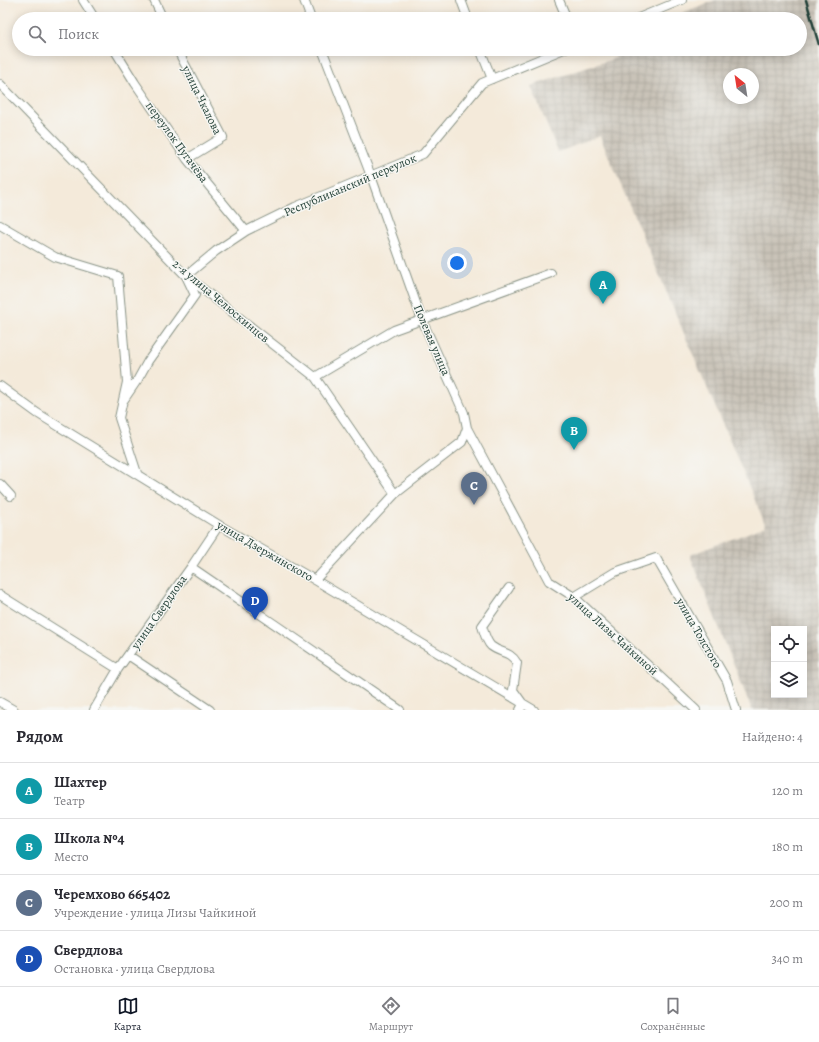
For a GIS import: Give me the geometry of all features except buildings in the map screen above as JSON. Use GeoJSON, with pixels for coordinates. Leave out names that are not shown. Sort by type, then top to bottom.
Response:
{"type":"FeatureCollection","features":[{"type":"Feature","properties":{"kind":"street"},"geometry":{"type":"LineString","coordinates":[[83,0],[91,12]]}},
{"type":"Feature","properties":{"kind":"street"},"geometry":{"type":"LineString","coordinates":[[154,0],[160,12]]}},
{"type":"Feature","properties":{"kind":"street"},"geometry":{"type":"LineString","coordinates":[[304,0],[308,12]]}},
{"type":"Feature","properties":{"kind":"street"},"geometry":{"type":"LineString","coordinates":[[461,0],[465,12]]}},
{"type":"Feature","properties":{"kind":"street"},"geometry":{"type":"LineString","coordinates":[[559,0],[564,12]]}},
{"type":"Feature","properties":{"kind":"street"},"geometry":{"type":"LineString","coordinates":[[653,12],[682,0]]}},
{"type":"Feature","properties":{"kind":"street","name":"переулок Пугачёва"},"geometry":{"type":"LineString","coordinates":[[118,56],[187,159],[246,231]]}},
{"type":"Feature","properties":{"kind":"street","name":"улица Чкалова"},"geometry":{"type":"LineString","coordinates":[[181,56],[223,137],[187,159]]}},
{"type":"Feature","properties":{"kind":"street","name":"Полевая улица"},"geometry":{"type":"LineString","coordinates":[[325,56],[371,176],[422,320],[464,413],[467,428]]}},
{"type":"Feature","properties":{"kind":"street"},"geometry":{"type":"LineString","coordinates":[[483,56],[492,79]]}},
{"type":"Feature","properties":{"kind":"street","name":"Республиканский переулок"},"geometry":{"type":"LineString","coordinates":[[186,276],[216,250],[246,231],[295,207],[423,154],[482,83],[547,56]]}},
{"type":"Feature","properties":{"kind":"street","name":"2-я улица Челюскинцев"},"geometry":{"type":"LineString","coordinates":[[0,84],[186,276],[314,377],[395,494]]}},
{"type":"Feature","properties":{"kind":"street"},"geometry":{"type":"LineString","coordinates":[[0,225],[55,257],[118,276],[128,382],[119,418],[137,473]]}},
{"type":"Feature","properties":{"kind":"street"},"geometry":{"type":"LineString","coordinates":[[314,377],[394,330],[551,273]]}},
{"type":"Feature","properties":{"kind":"street"},"geometry":{"type":"LineString","coordinates":[[123,401],[148,361],[195,294],[186,276]]}},
{"type":"Feature","properties":{"kind":"street","name":"улица Дзержинского"},"geometry":{"type":"LineString","coordinates":[[0,386],[37,413],[137,473],[219,525],[315,580],[521,707],[534,710]]}},
{"type":"Feature","properties":{"kind":"street"},"geometry":{"type":"LineString","coordinates":[[315,580],[395,494],[462,442],[467,428]]}},
{"type":"Feature","properties":{"kind":"street","name":"улица Лизы Чайкиной"},"geometry":{"type":"LineString","coordinates":[[467,428],[549,581],[574,597],[696,710]]}},
{"type":"Feature","properties":{"kind":"street"},"geometry":{"type":"LineString","coordinates":[[0,484],[11,496]]}},
{"type":"Feature","properties":{"kind":"street"},"geometry":{"type":"LineString","coordinates":[[191,567],[219,525]]}},
{"type":"Feature","properties":{"kind":"street","name":"улица Толстого"},"geometry":{"type":"LineString","coordinates":[[574,597],[615,572],[656,558],[727,681],[736,710]]}},
{"type":"Feature","properties":{"kind":"street","name":"улица Свердлова"},"geometry":{"type":"LineString","coordinates":[[94,710],[118,669],[191,567],[400,710]]}},
{"type":"Feature","properties":{"kind":"street"},"geometry":{"type":"LineString","coordinates":[[509,588],[482,626],[485,637],[491,646],[512,656],[517,663],[513,690],[521,707]]}},
{"type":"Feature","properties":{"kind":"street"},"geometry":{"type":"LineString","coordinates":[[0,596],[118,669]]}},
{"type":"Feature","properties":{"kind":"street"},"geometry":{"type":"LineString","coordinates":[[128,656],[210,710]]}},
{"type":"Feature","properties":{"kind":"street"},"geometry":{"type":"LineString","coordinates":[[0,702],[14,710]]}},
{"type":"Feature","properties":{"kind":"shaded area"},"geometry":{"type":"Polygon","coordinates":[[[715,0],[819,0],[819,709],[752,710],[690,555],[766,526],[600,136],[558,152],[531,86],[616,58],[615,56],[807,56],[807,12],[685,12],[715,0]]]}},
{"type":"Feature","properties":{"kind":"railway"},"geometry":{"type":"LineString","coordinates":[[806,0],[819,45]]}},
{"type":"Feature","properties":{"kind":"place","name":"Шахтер"},"geometry":{"type":"Point","coordinates":[603,304]}},
{"type":"Feature","properties":{"kind":"place","name":"Школа №4"},"geometry":{"type":"Point","coordinates":[574,450]}},
{"type":"Feature","properties":{"kind":"place","name":"Черемхово 665402"},"geometry":{"type":"Point","coordinates":[474,505]}},
{"type":"Feature","properties":{"kind":"place","name":"Свердлова"},"geometry":{"type":"Point","coordinates":[255,620]}}]}
